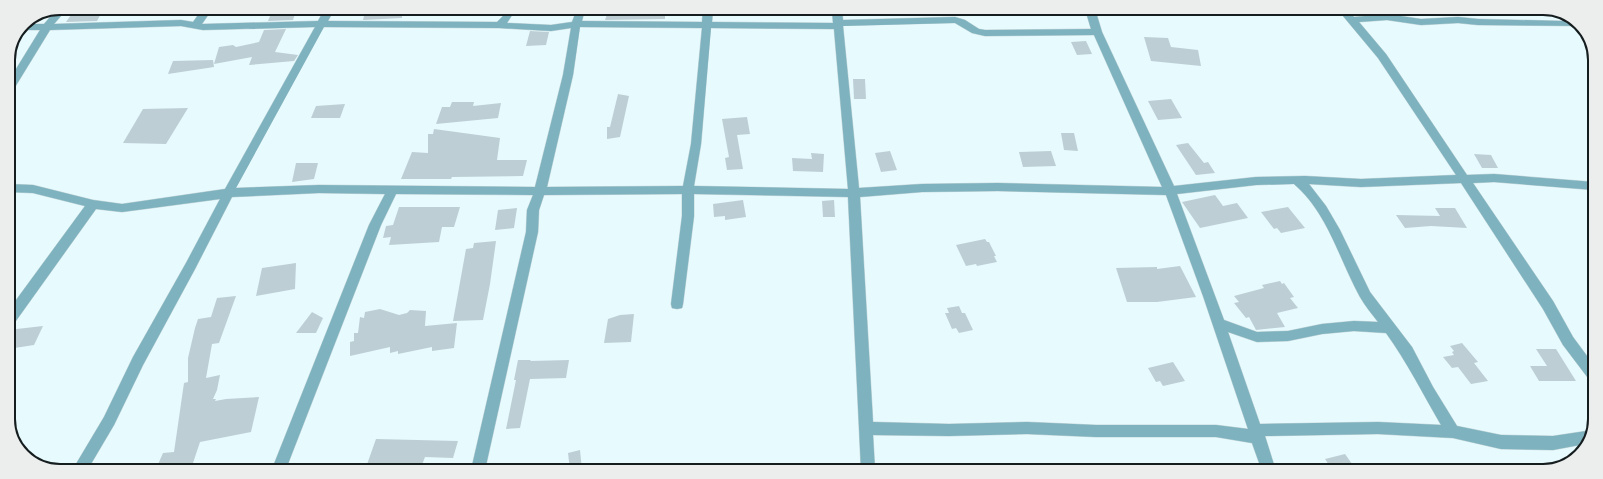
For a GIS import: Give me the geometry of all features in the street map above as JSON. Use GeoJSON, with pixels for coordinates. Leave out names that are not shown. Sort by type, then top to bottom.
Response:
{"type":"FeatureCollection","features":[{"type":"Feature","properties":{"kind":"street"},"geometry":{"type":"LineString","coordinates":[[15,79],[47,26],[56,15]]}},
{"type":"Feature","properties":{"kind":"street"},"geometry":{"type":"LineString","coordinates":[[196,25],[203,15]]}},
{"type":"Feature","properties":{"kind":"street"},"geometry":{"type":"LineString","coordinates":[[83,464],[106,426],[138,361],[326,15]]}},
{"type":"Feature","properties":{"kind":"street"},"geometry":{"type":"LineString","coordinates":[[499,24],[509,15]]}},
{"type":"Feature","properties":{"kind":"street"},"geometry":{"type":"LineString","coordinates":[[479,464],[532,232],[533,210],[540,191],[568,75],[576,24],[579,15]]}},
{"type":"Feature","properties":{"kind":"street"},"geometry":{"type":"LineString","coordinates":[[677,304],[688,216],[688,190],[696,144],[707,15]]}},
{"type":"Feature","properties":{"kind":"street"},"geometry":{"type":"LineString","coordinates":[[837,15],[854,194],[868,464]]}},
{"type":"Feature","properties":{"kind":"street"},"geometry":{"type":"LineString","coordinates":[[955,20],[960,15]]}},
{"type":"Feature","properties":{"kind":"street"},"geometry":{"type":"LineString","coordinates":[[1092,15],[1097,32],[1170,191],[1267,464]]}},
{"type":"Feature","properties":{"kind":"street"},"geometry":{"type":"LineString","coordinates":[[1348,15],[1382,56],[1548,305],[1568,341],[1588,367]]}},
{"type":"Feature","properties":{"kind":"street"},"geometry":{"type":"LineString","coordinates":[[1353,20],[1387,17],[1421,22],[1458,20],[1570,24]]}},
{"type":"Feature","properties":{"kind":"street"},"geometry":{"type":"LineString","coordinates":[[30,27],[116,26],[181,23],[236,27],[321,24],[499,24],[551,28],[576,24],[838,25],[955,20],[965,23],[969,28],[977,31],[992,33],[1072,34],[1097,32]]}},
{"type":"Feature","properties":{"kind":"street"},"geometry":{"type":"LineString","coordinates":[[15,188],[33,189],[93,204],[122,208],[229,193],[319,189],[540,191],[688,190],[854,194],[922,188],[983,187],[1170,191],[1256,181],[1296,180],[1361,183],[1463,179],[1516,179],[1588,186]]}},
{"type":"Feature","properties":{"kind":"street"},"geometry":{"type":"LineString","coordinates":[[1296,180],[1307,189],[1322,209],[1336,233],[1365,295],[1407,351],[1428,391],[1453,432]]}},
{"type":"Feature","properties":{"kind":"street"},"geometry":{"type":"LineString","coordinates":[[282,464],[375,225],[393,189]]}},
{"type":"Feature","properties":{"kind":"street"},"geometry":{"type":"LineString","coordinates":[[15,311],[93,204]]}},
{"type":"Feature","properties":{"kind":"street"},"geometry":{"type":"LineString","coordinates":[[1218,324],[1257,337],[1288,336],[1354,326],[1391,328]]}},
{"type":"Feature","properties":{"kind":"street"},"geometry":{"type":"LineString","coordinates":[[866,428],[949,430],[1028,428],[1096,431],[1163,430],[1256,433],[1378,428],[1453,432],[1501,442],[1553,443],[1584,438]]}},
{"type":"Feature","properties":{"kind":"building"},"geometry":{"type":"Polygon","coordinates":[[[71,15],[100,15],[97,21],[66,22],[71,15]]]}},
{"type":"Feature","properties":{"kind":"building"},"geometry":{"type":"Polygon","coordinates":[[[270,15],[295,15],[293,20],[268,21],[270,15]]]}},
{"type":"Feature","properties":{"kind":"building"},"geometry":{"type":"Polygon","coordinates":[[[364,15],[402,15],[402,18],[363,20],[364,15]]]}},
{"type":"Feature","properties":{"kind":"building"},"geometry":{"type":"Polygon","coordinates":[[[607,15],[665,15],[665,19],[605,20],[607,15]]]}},
{"type":"Feature","properties":{"kind":"building"},"geometry":{"type":"Polygon","coordinates":[[[286,29],[275,52],[298,55],[294,61],[249,65],[252,57],[214,64],[219,47],[233,45],[236,47],[259,42],[264,30],[286,29]]]}},
{"type":"Feature","properties":{"kind":"building"},"geometry":{"type":"Polygon","coordinates":[[[530,31],[549,32],[546,45],[526,46],[530,31]]]}},
{"type":"Feature","properties":{"kind":"building"},"geometry":{"type":"Polygon","coordinates":[[[1144,37],[1168,38],[1171,47],[1198,50],[1201,66],[1151,61],[1144,37]]]}},
{"type":"Feature","properties":{"kind":"building"},"geometry":{"type":"Polygon","coordinates":[[[1086,41],[1092,54],[1077,55],[1071,42],[1086,41]]]}},
{"type":"Feature","properties":{"kind":"building"},"geometry":{"type":"Polygon","coordinates":[[[213,60],[214,67],[168,74],[173,61],[213,60]]]}},
{"type":"Feature","properties":{"kind":"building"},"geometry":{"type":"Polygon","coordinates":[[[853,79],[865,79],[866,99],[854,99],[853,79]]]}},
{"type":"Feature","properties":{"kind":"building"},"geometry":{"type":"Polygon","coordinates":[[[618,94],[629,96],[620,137],[607,139],[607,127],[610,127],[618,94]]]}},
{"type":"Feature","properties":{"kind":"building"},"geometry":{"type":"Polygon","coordinates":[[[1171,99],[1182,118],[1158,120],[1148,101],[1171,99]]]}},
{"type":"Feature","properties":{"kind":"building"},"geometry":{"type":"Polygon","coordinates":[[[452,102],[474,102],[473,106],[501,103],[498,118],[436,124],[442,107],[450,107],[452,102]]]}},
{"type":"Feature","properties":{"kind":"building"},"geometry":{"type":"Polygon","coordinates":[[[345,104],[340,118],[311,118],[316,106],[345,104]]]}},
{"type":"Feature","properties":{"kind":"building"},"geometry":{"type":"Polygon","coordinates":[[[188,108],[166,144],[123,143],[143,109],[188,108]]]}},
{"type":"Feature","properties":{"kind":"building"},"geometry":{"type":"Polygon","coordinates":[[[747,117],[750,134],[737,135],[743,169],[727,170],[725,158],[729,157],[722,119],[747,117]]]}},
{"type":"Feature","properties":{"kind":"building"},"geometry":{"type":"Polygon","coordinates":[[[434,129],[500,138],[497,160],[527,160],[523,176],[452,177],[451,179],[401,179],[412,152],[428,153],[428,134],[433,134],[434,129]]]}},
{"type":"Feature","properties":{"kind":"building"},"geometry":{"type":"Polygon","coordinates":[[[1061,133],[1074,133],[1078,151],[1064,150],[1061,133]]]}},
{"type":"Feature","properties":{"kind":"building"},"geometry":{"type":"Polygon","coordinates":[[[1188,143],[1204,163],[1208,162],[1215,173],[1196,175],[1176,145],[1188,143]]]}},
{"type":"Feature","properties":{"kind":"building"},"geometry":{"type":"Polygon","coordinates":[[[890,151],[897,170],[881,172],[875,153],[890,151]]]}},
{"type":"Feature","properties":{"kind":"building"},"geometry":{"type":"Polygon","coordinates":[[[1051,151],[1056,166],[1023,167],[1019,152],[1051,151]]]}},
{"type":"Feature","properties":{"kind":"building"},"geometry":{"type":"Polygon","coordinates":[[[811,153],[824,154],[823,172],[793,171],[792,158],[812,159],[811,153]]]}},
{"type":"Feature","properties":{"kind":"building"},"geometry":{"type":"Polygon","coordinates":[[[1474,154],[1491,155],[1498,168],[1482,168],[1474,154]]]}},
{"type":"Feature","properties":{"kind":"building"},"geometry":{"type":"Polygon","coordinates":[[[296,163],[318,163],[314,179],[292,182],[296,163]]]}},
{"type":"Feature","properties":{"kind":"building"},"geometry":{"type":"Polygon","coordinates":[[[1215,195],[1223,206],[1237,203],[1248,218],[1200,228],[1182,202],[1215,195]]]}},
{"type":"Feature","properties":{"kind":"building"},"geometry":{"type":"Polygon","coordinates":[[[743,200],[746,217],[725,220],[725,216],[714,217],[713,204],[743,200]]]}},
{"type":"Feature","properties":{"kind":"building"},"geometry":{"type":"Polygon","coordinates":[[[834,200],[835,217],[823,217],[822,201],[834,200]]]}},
{"type":"Feature","properties":{"kind":"building"},"geometry":{"type":"Polygon","coordinates":[[[399,207],[460,207],[454,227],[442,227],[439,242],[389,245],[391,237],[383,238],[386,226],[393,225],[399,207]]]}},
{"type":"Feature","properties":{"kind":"building"},"geometry":{"type":"Polygon","coordinates":[[[1288,207],[1305,228],[1281,233],[1277,228],[1274,229],[1261,212],[1288,207]]]}},
{"type":"Feature","properties":{"kind":"building"},"geometry":{"type":"Polygon","coordinates":[[[517,208],[514,228],[495,230],[498,210],[517,208]]]}},
{"type":"Feature","properties":{"kind":"building"},"geometry":{"type":"Polygon","coordinates":[[[1435,208],[1455,208],[1467,228],[1431,226],[1405,228],[1396,215],[1440,216],[1435,208]]]}},
{"type":"Feature","properties":{"kind":"building"},"geometry":{"type":"Polygon","coordinates":[[[985,239],[989,242],[996,256],[994,256],[997,262],[977,266],[976,264],[966,266],[956,245],[985,239]]]}},
{"type":"Feature","properties":{"kind":"building"},"geometry":{"type":"Polygon","coordinates":[[[496,241],[483,320],[453,321],[466,249],[473,248],[474,243],[496,241]]]}},
{"type":"Feature","properties":{"kind":"building"},"geometry":{"type":"Polygon","coordinates":[[[296,263],[295,289],[256,296],[262,268],[296,263]]]}},
{"type":"Feature","properties":{"kind":"building"},"geometry":{"type":"Polygon","coordinates":[[[1180,266],[1196,297],[1157,302],[1127,302],[1116,268],[1157,267],[1157,269],[1180,266]]]}},
{"type":"Feature","properties":{"kind":"building"},"geometry":{"type":"Polygon","coordinates":[[[1280,281],[1282,284],[1284,283],[1294,297],[1290,298],[1298,308],[1277,313],[1285,327],[1256,330],[1249,317],[1246,318],[1234,303],[1239,302],[1234,296],[1264,288],[1262,285],[1280,281]]]}},
{"type":"Feature","properties":{"kind":"building"},"geometry":{"type":"Polygon","coordinates":[[[236,296],[219,343],[212,344],[206,378],[220,375],[217,390],[213,399],[216,399],[215,401],[259,397],[251,432],[200,442],[193,464],[158,464],[163,453],[174,452],[184,383],[188,382],[188,358],[195,328],[198,319],[211,317],[217,298],[236,296]]]}},
{"type":"Feature","properties":{"kind":"building"},"geometry":{"type":"Polygon","coordinates":[[[959,306],[962,313],[965,313],[973,330],[959,333],[956,328],[952,329],[945,313],[949,313],[947,308],[959,306]]]}},
{"type":"Feature","properties":{"kind":"building"},"geometry":{"type":"Polygon","coordinates":[[[380,309],[399,315],[407,313],[410,310],[426,311],[425,326],[457,323],[454,348],[432,351],[432,347],[398,354],[398,351],[390,353],[390,347],[350,356],[350,342],[354,341],[354,333],[358,333],[360,317],[364,318],[365,312],[380,309]]]}},
{"type":"Feature","properties":{"kind":"building"},"geometry":{"type":"Polygon","coordinates":[[[312,312],[323,318],[316,333],[296,333],[312,312]]]}},
{"type":"Feature","properties":{"kind":"building"},"geometry":{"type":"Polygon","coordinates":[[[634,314],[631,342],[604,343],[608,319],[620,315],[634,314]]]}},
{"type":"Feature","properties":{"kind":"building"},"geometry":{"type":"Polygon","coordinates":[[[43,326],[34,345],[15,348],[15,329],[43,326]]]}},
{"type":"Feature","properties":{"kind":"building"},"geometry":{"type":"Polygon","coordinates":[[[1462,343],[1478,362],[1474,363],[1488,381],[1471,384],[1458,367],[1452,368],[1443,357],[1454,355],[1452,352],[1454,351],[1450,346],[1462,343]]]}},
{"type":"Feature","properties":{"kind":"building"},"geometry":{"type":"Polygon","coordinates":[[[1536,349],[1556,349],[1576,381],[1539,381],[1530,366],[1547,366],[1536,349]]]}},
{"type":"Feature","properties":{"kind":"building"},"geometry":{"type":"Polygon","coordinates":[[[518,360],[569,360],[566,378],[530,379],[520,428],[506,429],[516,380],[514,380],[518,360]]]}},
{"type":"Feature","properties":{"kind":"building"},"geometry":{"type":"Polygon","coordinates":[[[1173,362],[1185,381],[1163,386],[1160,381],[1156,382],[1148,368],[1173,362]]]}},
{"type":"Feature","properties":{"kind":"building"},"geometry":{"type":"Polygon","coordinates":[[[376,439],[458,441],[453,458],[425,457],[422,464],[367,464],[376,439]]]}},
{"type":"Feature","properties":{"kind":"building"},"geometry":{"type":"Polygon","coordinates":[[[580,450],[581,464],[569,464],[568,453],[580,450]]]}},
{"type":"Feature","properties":{"kind":"building"},"geometry":{"type":"Polygon","coordinates":[[[1345,454],[1352,464],[1328,464],[1325,459],[1345,454]]]}}]}
